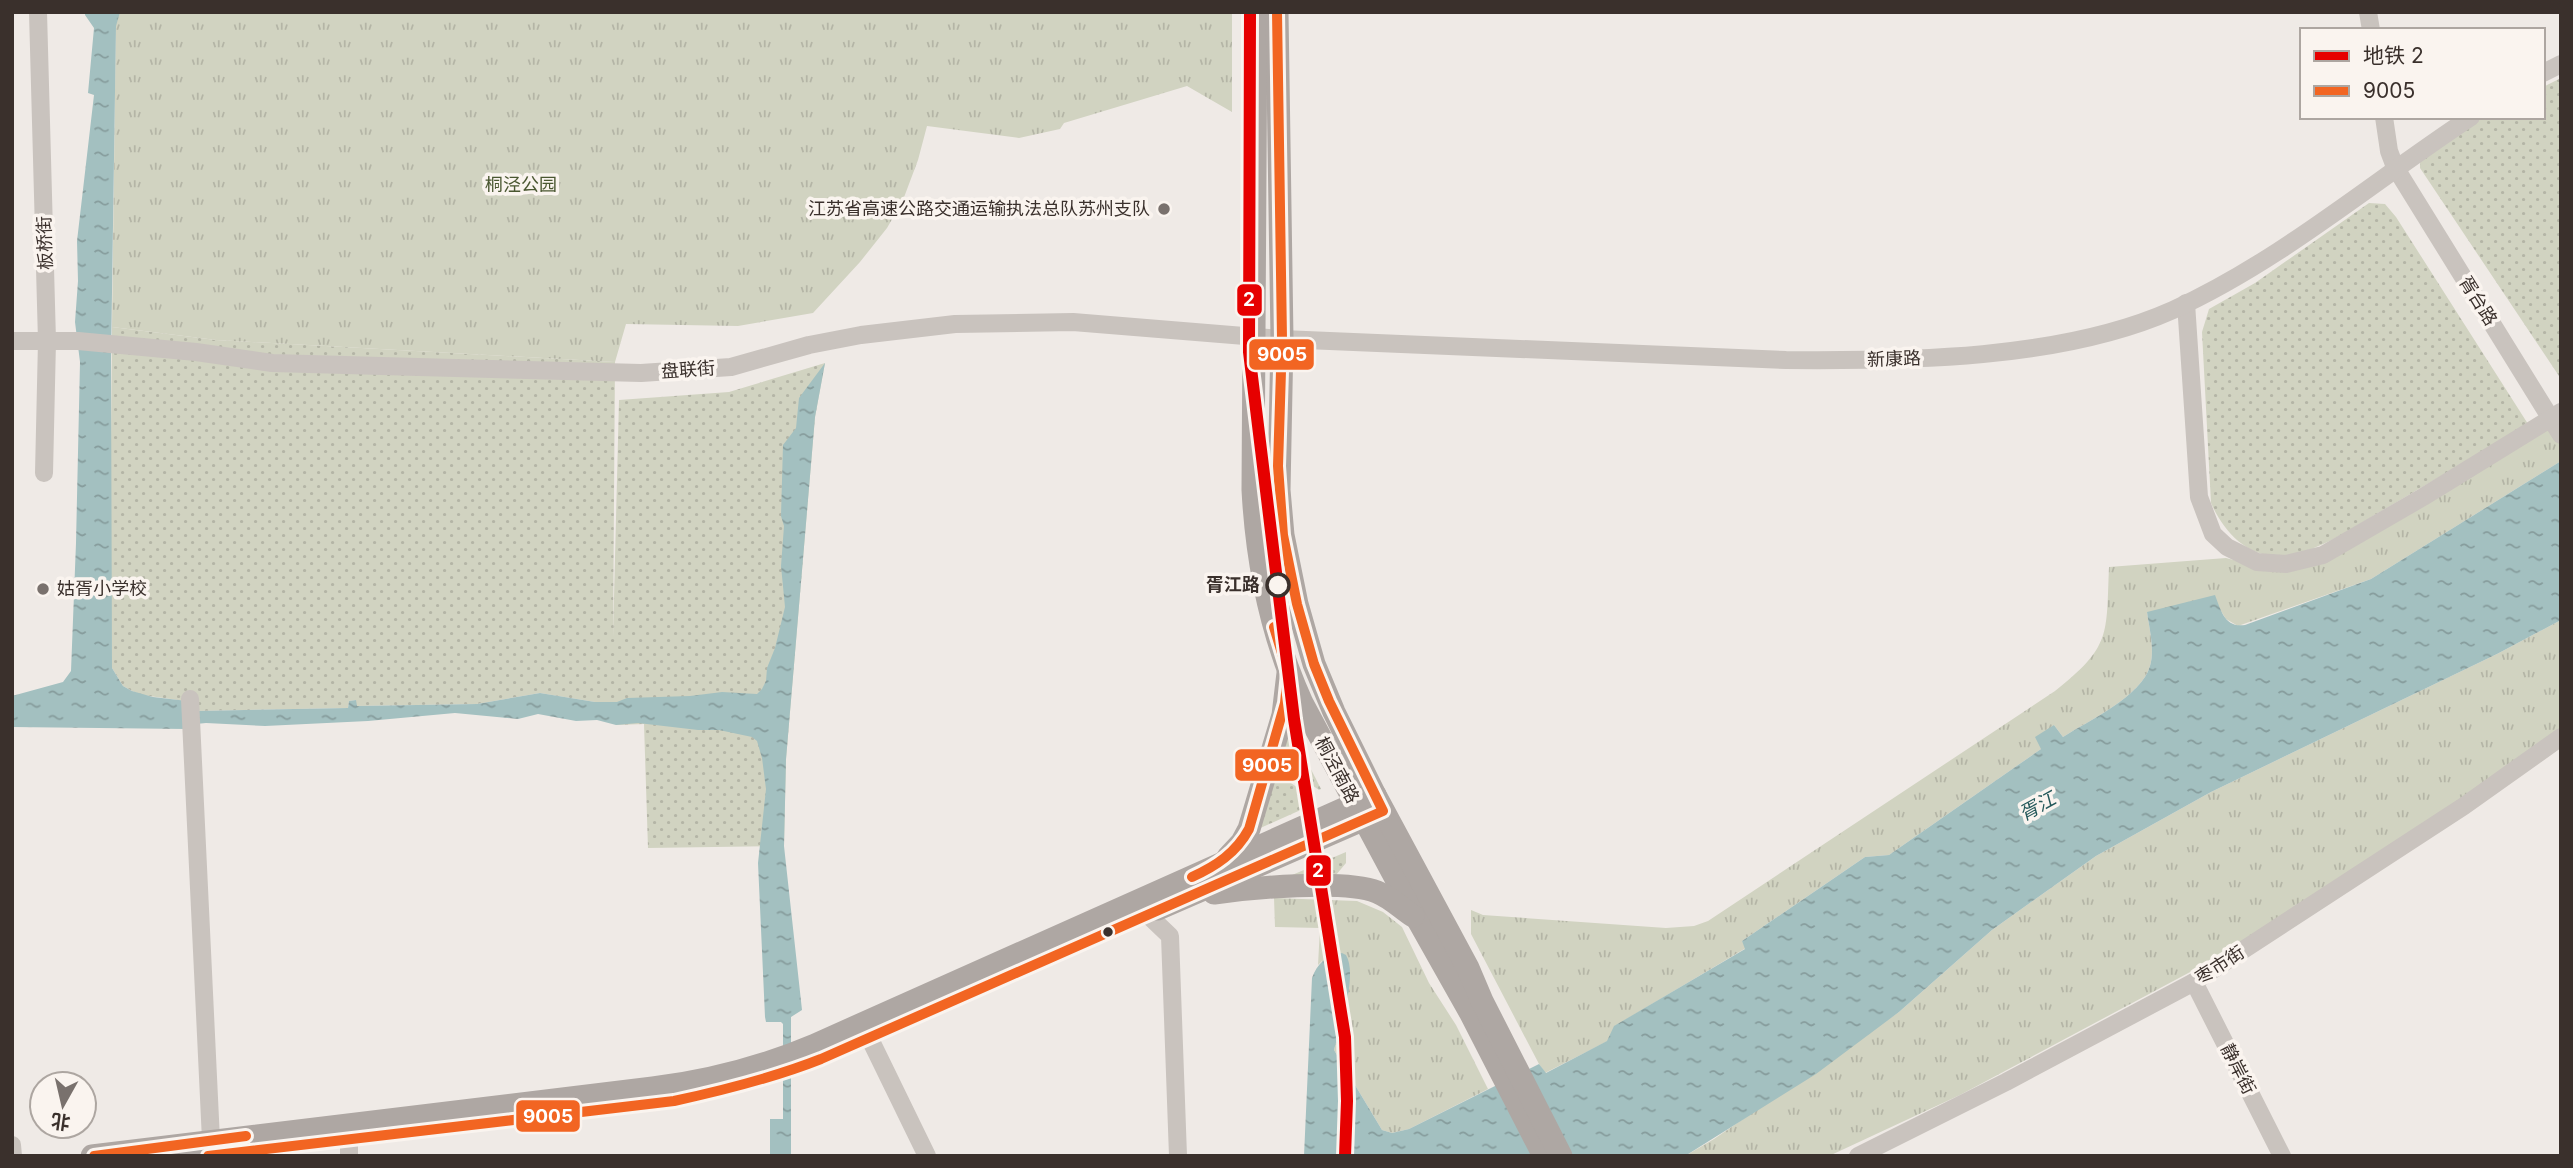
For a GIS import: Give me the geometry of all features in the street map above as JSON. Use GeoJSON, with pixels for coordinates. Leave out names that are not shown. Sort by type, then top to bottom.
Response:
{"type":"FeatureCollection","features":[{"type":"Feature","properties":{"kind":"main road","name":"桐泾南路"},"geometry":{"type":"LineString","coordinates":[[1256,12],[1253,466],[1255,528],[1268,610],[1288,673],[1462,957],[1544,1156]]}},
{"type":"Feature","properties":{"kind":"main road","name":"桐泾南路"},"geometry":{"type":"LineString","coordinates":[[1277,12],[1282,339],[1278,466],[1288,563],[1314,664],[1369,807],[1417,918],[1561,1156]]}},
{"type":"Feature","properties":{"kind":"main road"},"geometry":{"type":"LineString","coordinates":[[1221,863],[1242,842],[1249,829],[1283,715],[1288,673]]}},
{"type":"Feature","properties":{"kind":"main road"},"geometry":{"type":"LineString","coordinates":[[92,1156],[209,1148],[349,1147],[655,1103],[714,1086],[786,1073],[835,1044],[1221,863],[1369,807]]}},
{"type":"Feature","properties":{"kind":"main road"},"geometry":{"type":"LineString","coordinates":[[835,1044],[869,1037],[1186,897],[1369,807]]}},
{"type":"Feature","properties":{"kind":"main road"},"geometry":{"type":"LineString","coordinates":[[1186,897],[1244,890],[1348,886],[1378,892],[1417,918]]}},
{"type":"Feature","properties":{"kind":"main road"},"geometry":{"type":"LineString","coordinates":[[209,1148],[653,1088],[714,1086]]}},
{"type":"Feature","properties":{"kind":"street","name":"板桥街"},"geometry":{"type":"LineString","coordinates":[[38,12],[47,341],[44,473]]}},
{"type":"Feature","properties":{"kind":"street"},"geometry":{"type":"LineString","coordinates":[[2545,72],[2561,64]]}},
{"type":"Feature","properties":{"kind":"street","name":"胥台路"},"geometry":{"type":"LineString","coordinates":[[2384,119],[2389,151],[2395,167],[2561,435]]}},
{"type":"Feature","properties":{"kind":"street","name":"新康路"},"geometry":{"type":"LineString","coordinates":[[1254,336],[1786,360],[1920,358],[2015,350],[2060,343],[2138,322],[2186,303],[2231,280],[2310,232],[2395,167],[2468,119]]}},
{"type":"Feature","properties":{"kind":"street"},"geometry":{"type":"LineString","coordinates":[[2186,303],[2199,497],[2213,534],[2227,547],[2256,562],[2286,564],[2323,555],[2561,411]]}},
{"type":"Feature","properties":{"kind":"street","name":"盘联街"},"geometry":{"type":"LineString","coordinates":[[12,341],[78,341],[196,352],[272,363],[641,373],[731,367],[809,345],[862,334],[955,324],[1073,321],[1254,336]]}},
{"type":"Feature","properties":{"kind":"street"},"geometry":{"type":"LineString","coordinates":[[190,699],[209,1148]]}},
{"type":"Feature","properties":{"kind":"street","name":"枣市街"},"geometry":{"type":"LineString","coordinates":[[1858,1156],[2006,1082],[2194,982],[2464,806],[2561,737]]}},
{"type":"Feature","properties":{"kind":"street"},"geometry":{"type":"LineString","coordinates":[[1147,914],[1170,936],[1178,1156]]}},
{"type":"Feature","properties":{"kind":"street","name":"静岸街"},"geometry":{"type":"LineString","coordinates":[[2194,982],[2282,1156]]}},
{"type":"Feature","properties":{"kind":"street"},"geometry":{"type":"LineString","coordinates":[[869,1037],[927,1156]]}},
{"type":"Feature","properties":{"kind":"street"},"geometry":{"type":"LineString","coordinates":[[12,1145],[13,1156]]}},
{"type":"Feature","properties":{"kind":"green space","name":"桐泾公园"},"geometry":{"type":"Polygon","coordinates":[[[116,12],[1232,12],[1232,112],[1187,86],[1064,123],[1060,129],[1019,138],[927,126],[903,200],[887,228],[813,313],[738,326],[626,324],[615,362],[216,340],[112,327],[116,12]]]}},
{"type":"Feature","properties":{"kind":"green space"},"geometry":{"type":"Polygon","coordinates":[[[2561,78],[2561,379],[2420,168],[2420,160],[2437,141],[2480,119],[2545,119],[2545,86],[2561,78]]]}},
{"type":"Feature","properties":{"kind":"green space"},"geometry":{"type":"Polygon","coordinates":[[[2369,203],[2385,204],[2396,217],[2528,424],[2347,532],[2320,545],[2306,551],[2278,556],[2255,552],[2229,532],[2211,503],[2202,332],[2209,309],[2255,283],[2369,203]]]}},
{"type":"Feature","properties":{"kind":"green space"},"geometry":{"type":"Polygon","coordinates":[[[112,327],[216,340],[615,362],[613,637],[619,400],[729,392],[825,363],[815,417],[786,759],[784,846],[648,848],[644,724],[616,725],[612,702],[595,702],[540,693],[477,704],[356,706],[356,700],[349,701],[348,708],[196,711],[185,701],[142,695],[123,686],[112,668],[112,327]]]}},
{"type":"Feature","properties":{"kind":"green space"},"geometry":{"type":"Polygon","coordinates":[[[2561,419],[2561,461],[2371,579],[2238,626],[2226,619],[2221,611],[2147,612],[2152,646],[2150,666],[2137,688],[2126,697],[2063,737],[2054,725],[2041,749],[1889,855],[1865,857],[1742,941],[1746,948],[1615,1026],[1608,1041],[1545,1073],[1539,1064],[1471,934],[1471,910],[1483,915],[1666,928],[1694,926],[1708,921],[2074,676],[2096,650],[2102,638],[2106,624],[2109,567],[2226,558],[2280,572],[2561,419]]]}},
{"type":"Feature","properties":{"kind":"green space"},"geometry":{"type":"Polygon","coordinates":[[[2561,620],[2561,733],[2222,955],[1960,1095],[1829,1156],[1685,1156],[1899,1012],[1992,930],[2096,856],[2211,792],[2497,654],[2561,620]]]}},
{"type":"Feature","properties":{"kind":"green space"},"geometry":{"type":"Polygon","coordinates":[[[1290,728],[1321,789],[1319,790],[1277,761],[1290,728]]]}},
{"type":"Feature","properties":{"kind":"green space"},"geometry":{"type":"Polygon","coordinates":[[[1274,771],[1315,800],[1314,804],[1256,830],[1274,771]]]}},
{"type":"Feature","properties":{"kind":"green space"},"geometry":{"type":"Polygon","coordinates":[[[1346,852],[1346,863],[1331,881],[1278,881],[1346,852]]]}},
{"type":"Feature","properties":{"kind":"green space"},"geometry":{"type":"Polygon","coordinates":[[[1274,898],[1357,901],[1383,912],[1402,927],[1429,983],[1456,1025],[1488,1089],[1409,1129],[1392,1133],[1382,1130],[1334,1050],[1348,992],[1322,961],[1318,965],[1320,928],[1275,927],[1274,898]]]}},
{"type":"Feature","properties":{"kind":"water"},"geometry":{"type":"Polygon","coordinates":[[[85,12],[120,12],[116,26],[111,359],[112,668],[123,686],[132,691],[153,697],[196,702],[197,711],[348,708],[349,701],[356,700],[357,706],[477,704],[540,693],[595,702],[722,692],[757,694],[766,681],[767,668],[785,607],[781,566],[784,526],[781,516],[783,445],[796,428],[799,398],[825,363],[815,417],[786,759],[784,846],[802,1010],[791,1017],[791,1156],[770,1156],[770,1119],[783,1119],[783,1024],[766,1022],[765,1017],[758,863],[766,789],[762,758],[757,741],[752,737],[719,730],[638,723],[616,725],[597,720],[576,721],[538,714],[518,719],[455,713],[265,726],[206,723],[186,729],[12,727],[12,696],[63,682],[71,671],[80,362],[75,322],[77,241],[94,95],[88,93],[94,28],[85,12]]]}},
{"type":"Feature","properties":{"kind":"water","name":"胥江"},"geometry":{"type":"Polygon","coordinates":[[[2561,461],[2561,620],[2497,654],[2211,792],[2096,856],[1992,930],[1899,1012],[1816,1074],[1685,1156],[1304,1156],[1312,978],[1319,964],[1327,958],[1342,953],[1346,955],[1350,975],[1347,1001],[1334,1050],[1382,1130],[1392,1133],[1409,1129],[1539,1064],[1546,1073],[1607,1041],[1614,1026],[1745,949],[1742,941],[1865,857],[1889,855],[2041,749],[2035,737],[2054,725],[2063,737],[2113,707],[2137,688],[2150,666],[2152,646],[2147,612],[2215,595],[2228,621],[2245,625],[2371,579],[2561,461]]]}},
{"type":"Feature","properties":{"kind":"metro line","name":"2"},"geometry":{"type":"LineString","coordinates":[[1250,12],[1249,352],[1294,719],[1345,1037],[1345,1156]]}},
{"type":"Feature","properties":{"kind":"transit line","name":"9005"},"geometry":{"type":"LineString","coordinates":[[208,1156],[674,1101],[767,1078],[821,1059],[1383,811],[1329,701],[1314,664],[1297,604],[1283,535],[1278,466],[1282,339],[1277,12]]}},
{"type":"Feature","properties":{"kind":"transit line","name":"9005"},"geometry":{"type":"LineString","coordinates":[[1192,877],[1225,858],[1249,829],[1285,703],[1288,673],[1274,627]]}},
{"type":"Feature","properties":{"kind":"transit line","name":"9005"},"geometry":{"type":"LineString","coordinates":[[94,1156],[246,1136]]}},
{"type":"Feature","properties":{"kind":"place","name":"江苏省高速公路交通运输执法总队苏州支队"},"geometry":{"type":"Point","coordinates":[1164,209]}},
{"type":"Feature","properties":{"kind":"place","name":"胥江路"},"geometry":{"type":"Point","coordinates":[1278,585]}},
{"type":"Feature","properties":{"kind":"place","name":"姑胥小学校"},"geometry":{"type":"Point","coordinates":[43,589]}}]}
